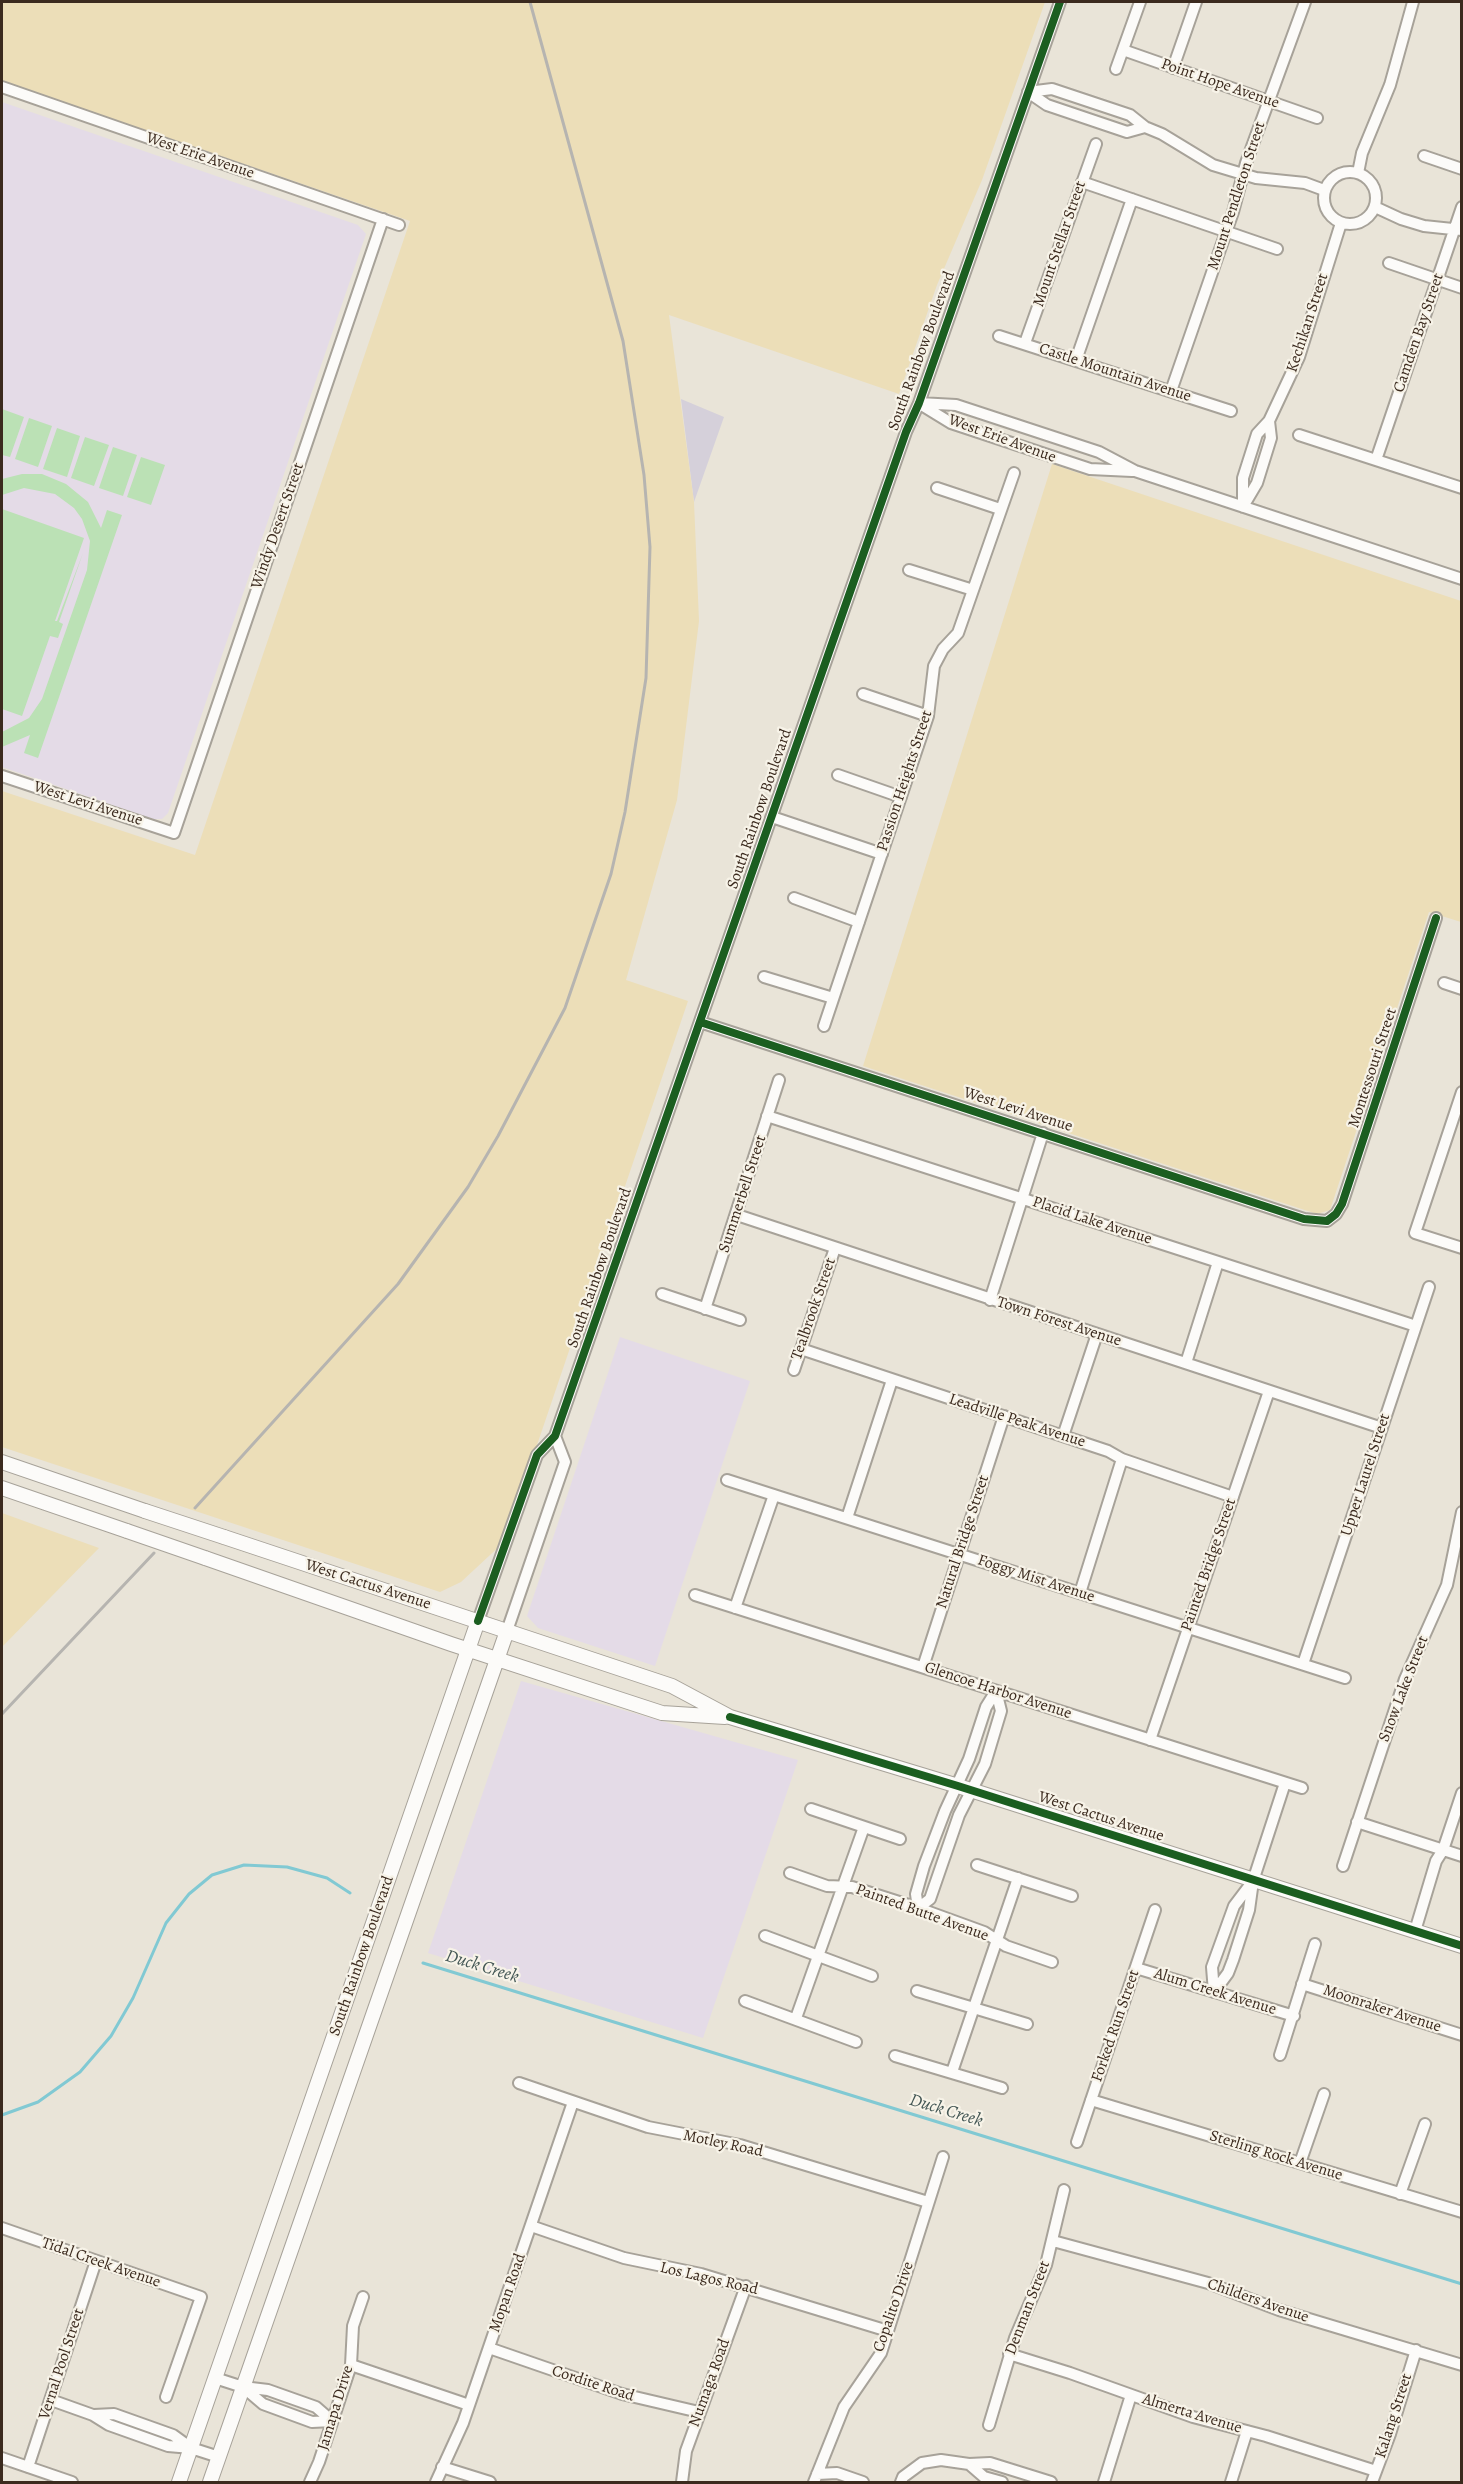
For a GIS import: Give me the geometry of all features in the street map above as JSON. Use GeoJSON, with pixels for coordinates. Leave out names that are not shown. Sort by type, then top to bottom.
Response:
{"type":"FeatureCollection","features":[{"type":"Feature","properties":{"kind":"main road","name":"West Cactus Avenue"},"geometry":{"type":"LineString","coordinates":[[2,1462],[672,1686],[730,1717],[964,1788],[1461,1946]]}},
{"type":"Feature","properties":{"kind":"main road","name":"West Cactus Avenue"},"geometry":{"type":"LineString","coordinates":[[2,1488],[468,1650],[662,1713],[730,1717]]}},
{"type":"Feature","properties":{"kind":"main road","name":"South Rainbow Boulevard"},"geometry":{"type":"LineString","coordinates":[[179,2482],[478,1621]]}},
{"type":"Feature","properties":{"kind":"main road","name":"South Rainbow Boulevard"},"geometry":{"type":"LineString","coordinates":[[210,2482],[507,1631]]}},
{"type":"Feature","properties":{"kind":"street","name":"South Rainbow Boulevard"},"geometry":{"type":"LineString","coordinates":[[478,1621],[537,1455],[555,1436],[906,432],[919,403],[1060,2]]}},
{"type":"Feature","properties":{"kind":"street"},"geometry":{"type":"LineString","coordinates":[[1116,69],[1140,2]]}},
{"type":"Feature","properties":{"kind":"street"},"geometry":{"type":"LineString","coordinates":[[1173,68],[1196,2]]}},
{"type":"Feature","properties":{"kind":"street","name":"Mount Pendleton Street"},"geometry":{"type":"LineString","coordinates":[[1171,391],[1226,232],[1243,174],[1305,2]]}},
{"type":"Feature","properties":{"kind":"street"},"geometry":{"type":"LineString","coordinates":[[1358,173],[1362,153],[1390,85],[1413,2]]}},
{"type":"Feature","properties":{"kind":"street","name":"Point Hope Avenue"},"geometry":{"type":"LineString","coordinates":[[1123,50],[1317,118]]}},
{"type":"Feature","properties":{"kind":"street","name":"West Erie Avenue"},"geometry":{"type":"LineString","coordinates":[[2,87],[399,225]]}},
{"type":"Feature","properties":{"kind":"street"},"geometry":{"type":"LineString","coordinates":[[1028,92],[1053,89],[1130,115],[1145,127],[1162,134],[1213,165],[1243,174],[1305,183],[1324,190]]}},
{"type":"Feature","properties":{"kind":"street"},"geometry":{"type":"LineString","coordinates":[[1028,92],[1047,105],[1127,132],[1145,127]]}},
{"type":"Feature","properties":{"kind":"street","name":"Mount Stellar Street"},"geometry":{"type":"LineString","coordinates":[[1025,343],[1096,144]]}},
{"type":"Feature","properties":{"kind":"street"},"geometry":{"type":"LineString","coordinates":[[1424,156],[1461,169]]}},
{"type":"Feature","properties":{"kind":"street"},"geometry":{"type":"LineString","coordinates":[[1342,173],[1358,173],[1371,183],[1376,198],[1375,207],[1365,220],[1349,224],[1341,223],[1334,219],[1324,206],[1324,190],[1328,182],[1342,173]]}},
{"type":"Feature","properties":{"kind":"street"},"geometry":{"type":"LineString","coordinates":[[1082,182],[1276,249]]}},
{"type":"Feature","properties":{"kind":"street"},"geometry":{"type":"LineString","coordinates":[[1076,360],[1132,199]]}},
{"type":"Feature","properties":{"kind":"street"},"geometry":{"type":"LineString","coordinates":[[1375,207],[1424,226],[1458,229]]}},
{"type":"Feature","properties":{"kind":"street","name":"Camden Bay Street"},"geometry":{"type":"LineString","coordinates":[[1376,460],[1437,279],[1458,229],[1461,207]]}},
{"type":"Feature","properties":{"kind":"street","name":"Windy Desert Street"},"geometry":{"type":"LineString","coordinates":[[174,832],[383,219]]}},
{"type":"Feature","properties":{"kind":"street","name":"Kechikan Street"},"geometry":{"type":"LineString","coordinates":[[1243,507],[1257,483],[1271,438],[1269,421],[1299,357],[1341,223]]}},
{"type":"Feature","properties":{"kind":"street"},"geometry":{"type":"LineString","coordinates":[[1389,263],[1461,288]]}},
{"type":"Feature","properties":{"kind":"street","name":"Castle Mountain Avenue"},"geometry":{"type":"LineString","coordinates":[[999,336],[1231,411]]}},
{"type":"Feature","properties":{"kind":"street","name":"West Erie Avenue"},"geometry":{"type":"LineString","coordinates":[[919,403],[951,423],[1090,469],[1135,471]]}},
{"type":"Feature","properties":{"kind":"street","name":"West Erie Avenue"},"geometry":{"type":"LineString","coordinates":[[919,403],[956,405],[1100,452],[1135,471],[1461,579]]}},
{"type":"Feature","properties":{"kind":"street"},"geometry":{"type":"LineString","coordinates":[[1299,435],[1461,488]]}},
{"type":"Feature","properties":{"kind":"street","name":"Passion Heights Street"},"geometry":{"type":"LineString","coordinates":[[824,1026],[928,716],[934,666],[943,649],[958,633],[1014,473]]}},
{"type":"Feature","properties":{"kind":"street"},"geometry":{"type":"LineString","coordinates":[[937,488],[1000,509]]}},
{"type":"Feature","properties":{"kind":"street"},"geometry":{"type":"LineString","coordinates":[[909,570],[973,590]]}},
{"type":"Feature","properties":{"kind":"street"},"geometry":{"type":"LineString","coordinates":[[863,694],[928,716]]}},
{"type":"Feature","properties":{"kind":"street"},"geometry":{"type":"LineString","coordinates":[[838,775],[901,797]]}},
{"type":"Feature","properties":{"kind":"street","name":"West Levi Avenue"},"geometry":{"type":"LineString","coordinates":[[2,776],[174,832]]}},
{"type":"Feature","properties":{"kind":"street"},"geometry":{"type":"LineString","coordinates":[[772,817],[882,854]]}},
{"type":"Feature","properties":{"kind":"street"},"geometry":{"type":"LineString","coordinates":[[794,898],[859,922]]}},
{"type":"Feature","properties":{"kind":"street","name":"Montessouri Street"},"geometry":{"type":"LineString","coordinates":[[1327,1221],[1336,1214],[1342,1204],[1436,918]]}},
{"type":"Feature","properties":{"kind":"street"},"geometry":{"type":"LineString","coordinates":[[765,977],[833,998]]}},
{"type":"Feature","properties":{"kind":"street"},"geometry":{"type":"LineString","coordinates":[[1444,983],[1461,989]]}},
{"type":"Feature","properties":{"kind":"street","name":"West Levi Avenue"},"geometry":{"type":"LineString","coordinates":[[700,1022],[1304,1219],[1327,1221]]}},
{"type":"Feature","properties":{"kind":"street","name":"Summerbell Street"},"geometry":{"type":"LineString","coordinates":[[705,1308],[779,1080]]}},
{"type":"Feature","properties":{"kind":"street"},"geometry":{"type":"LineString","coordinates":[[1461,1092],[1457,1121],[1415,1233],[1461,1248]]}},
{"type":"Feature","properties":{"kind":"street","name":"Placid Lake Avenue"},"geometry":{"type":"LineString","coordinates":[[767,1116],[1416,1326]]}},
{"type":"Feature","properties":{"kind":"street"},"geometry":{"type":"LineString","coordinates":[[990,1300],[1043,1132]]}},
{"type":"Feature","properties":{"kind":"street","name":"Town Forest Avenue"},"geometry":{"type":"LineString","coordinates":[[737,1215],[1382,1428]]}},
{"type":"Feature","properties":{"kind":"street","name":"Tealbrook Street"},"geometry":{"type":"LineString","coordinates":[[794,1370],[835,1248]]}},
{"type":"Feature","properties":{"kind":"street"},"geometry":{"type":"LineString","coordinates":[[1186,1364],[1218,1262]]}},
{"type":"Feature","properties":{"kind":"street","name":"Upper Laurel Street"},"geometry":{"type":"LineString","coordinates":[[1303,1664],[1429,1287]]}},
{"type":"Feature","properties":{"kind":"street"},"geometry":{"type":"LineString","coordinates":[[662,1294],[740,1320]]}},
{"type":"Feature","properties":{"kind":"street"},"geometry":{"type":"LineString","coordinates":[[1063,1436],[1097,1334]]}},
{"type":"Feature","properties":{"kind":"street","name":"Leadville Peak Avenue"},"geometry":{"type":"LineString","coordinates":[[801,1349],[1108,1451],[1122,1459],[1233,1497]]}},
{"type":"Feature","properties":{"kind":"street"},"geometry":{"type":"LineString","coordinates":[[847,1518],[892,1380]]}},
{"type":"Feature","properties":{"kind":"street","name":"Painted Bridge Street"},"geometry":{"type":"LineString","coordinates":[[1150,1740],[1269,1391]]}},
{"type":"Feature","properties":{"kind":"street","name":"Natural Bridge Street"},"geometry":{"type":"LineString","coordinates":[[923,1667],[1004,1416]]}},
{"type":"Feature","properties":{"kind":"street","name":"South Rainbow Boulevard"},"geometry":{"type":"LineString","coordinates":[[507,1631],[565,1462],[555,1436]]}},
{"type":"Feature","properties":{"kind":"street"},"geometry":{"type":"LineString","coordinates":[[1080,1593],[1122,1459]]}},
{"type":"Feature","properties":{"kind":"street","name":"Foggy Mist Avenue"},"geometry":{"type":"LineString","coordinates":[[727,1480],[1345,1678]]}},
{"type":"Feature","properties":{"kind":"street"},"geometry":{"type":"LineString","coordinates":[[735,1608],[774,1495]]}},
{"type":"Feature","properties":{"kind":"street","name":"Snow Lake Street"},"geometry":{"type":"LineString","coordinates":[[1343,1866],[1412,1659],[1447,1585],[1461,1512]]}},
{"type":"Feature","properties":{"kind":"street","name":"Glencoe Harbor Avenue"},"geometry":{"type":"LineString","coordinates":[[695,1594],[1302,1788]]}},
{"type":"Feature","properties":{"kind":"street"},"geometry":{"type":"LineString","coordinates":[[996,1690],[986,1707],[964,1788],[930,1899],[918,1908],[916,1894],[945,1811],[964,1788],[985,1764],[1001,1711],[996,1690]]}},
{"type":"Feature","properties":{"kind":"street"},"geometry":{"type":"LineString","coordinates":[[1214,1992],[1228,1973],[1249,1910],[1253,1881],[1285,1783]]}},
{"type":"Feature","properties":{"kind":"street"},"geometry":{"type":"LineString","coordinates":[[1414,1931],[1461,1793]]}},
{"type":"Feature","properties":{"kind":"street"},"geometry":{"type":"LineString","coordinates":[[811,1809],[900,1839]]}},
{"type":"Feature","properties":{"kind":"street"},"geometry":{"type":"LineString","coordinates":[[1357,1822],[1461,1856]]}},
{"type":"Feature","properties":{"kind":"street"},"geometry":{"type":"LineString","coordinates":[[795,2018],[864,1827]]}},
{"type":"Feature","properties":{"kind":"street"},"geometry":{"type":"LineString","coordinates":[[977,1865],[1072,1896]]}},
{"type":"Feature","properties":{"kind":"street","name":"Painted Butte Avenue"},"geometry":{"type":"LineString","coordinates":[[790,1873],[827,1886],[852,1887],[918,1908],[984,1932],[997,1940],[1052,1962]]}},
{"type":"Feature","properties":{"kind":"street"},"geometry":{"type":"LineString","coordinates":[[952,2072],[1018,1878]]}},
{"type":"Feature","properties":{"kind":"street"},"geometry":{"type":"LineString","coordinates":[[1214,1992],[1212,1967],[1223,1935],[1234,1906],[1253,1881]]}},
{"type":"Feature","properties":{"kind":"street","name":"Forked Run Street"},"geometry":{"type":"LineString","coordinates":[[1077,2142],[1155,1910]]}},
{"type":"Feature","properties":{"kind":"street"},"geometry":{"type":"LineString","coordinates":[[765,1936],[872,1976]]}},
{"type":"Feature","properties":{"kind":"street"},"geometry":{"type":"LineString","coordinates":[[1280,2055],[1315,1944]]}},
{"type":"Feature","properties":{"kind":"street","name":"Alum Creek Avenue"},"geometry":{"type":"LineString","coordinates":[[1136,1968],[1294,2016]]}},
{"type":"Feature","properties":{"kind":"street","name":"Moonraker Avenue"},"geometry":{"type":"LineString","coordinates":[[1302,1984],[1461,2035]]}},
{"type":"Feature","properties":{"kind":"street"},"geometry":{"type":"LineString","coordinates":[[917,1991],[1027,2024]]}},
{"type":"Feature","properties":{"kind":"street"},"geometry":{"type":"LineString","coordinates":[[745,2001],[856,2042]]}},
{"type":"Feature","properties":{"kind":"street"},"geometry":{"type":"LineString","coordinates":[[895,2056],[1002,2088]]}},
{"type":"Feature","properties":{"kind":"street","name":"Motley Road"},"geometry":{"type":"LineString","coordinates":[[519,2083],[677,2134],[740,2145],[928,2202]]}},
{"type":"Feature","properties":{"kind":"street"},"geometry":{"type":"LineString","coordinates":[[1300,2163],[1324,2094]]}},
{"type":"Feature","properties":{"kind":"street","name":"Sterling Rock Avenue"},"geometry":{"type":"LineString","coordinates":[[1091,2100],[1461,2212]]}},
{"type":"Feature","properties":{"kind":"street","name":"Mopan Road"},"geometry":{"type":"LineString","coordinates":[[436,2482],[469,2405],[573,2102]]}},
{"type":"Feature","properties":{"kind":"street"},"geometry":{"type":"LineString","coordinates":[[1400,2193],[1425,2124]]}},
{"type":"Feature","properties":{"kind":"street","name":"Copalito Drive"},"geometry":{"type":"LineString","coordinates":[[815,2478],[844,2407],[881,2353],[943,2157]]}},
{"type":"Feature","properties":{"kind":"street","name":"Denman Street"},"geometry":{"type":"LineString","coordinates":[[988,2425],[1009,2354],[1053,2241],[1064,2190]]}},
{"type":"Feature","properties":{"kind":"street","name":"Los Lagos Road"},"geometry":{"type":"LineString","coordinates":[[531,2226],[624,2258],[746,2286],[888,2331]]}},
{"type":"Feature","properties":{"kind":"street","name":"Tidal Creek Avenue"},"geometry":{"type":"LineString","coordinates":[[2,2228],[201,2297],[166,2397]]}},
{"type":"Feature","properties":{"kind":"street","name":"Childers Avenue"},"geometry":{"type":"LineString","coordinates":[[1053,2241],[1218,2287],[1279,2310],[1461,2365]]}},
{"type":"Feature","properties":{"kind":"street","name":"Vernal Pool Street"},"geometry":{"type":"LineString","coordinates":[[28,2467],[96,2261]]}},
{"type":"Feature","properties":{"kind":"street","name":"Numaga Road"},"geometry":{"type":"LineString","coordinates":[[682,2482],[686,2451],[746,2286]]}},
{"type":"Feature","properties":{"kind":"street","name":"Jamapa Drive"},"geometry":{"type":"LineString","coordinates":[[309,2482],[320,2462],[351,2365],[353,2326],[363,2297]]}},
{"type":"Feature","properties":{"kind":"street","name":"Cordite Road"},"geometry":{"type":"LineString","coordinates":[[489,2348],[622,2394],[699,2412]]}},
{"type":"Feature","properties":{"kind":"street","name":"Kalang Street"},"geometry":{"type":"LineString","coordinates":[[1372,2482],[1416,2350]]}},
{"type":"Feature","properties":{"kind":"street","name":"Almerta Avenue"},"geometry":{"type":"LineString","coordinates":[[1009,2354],[1193,2417],[1247,2431],[1376,2471]]}},
{"type":"Feature","properties":{"kind":"street"},"geometry":{"type":"LineString","coordinates":[[351,2365],[469,2405]]}},
{"type":"Feature","properties":{"kind":"street"},"geometry":{"type":"LineString","coordinates":[[215,2378],[243,2387],[263,2404],[312,2422],[332,2421]]}},
{"type":"Feature","properties":{"kind":"street"},"geometry":{"type":"LineString","coordinates":[[1104,2482],[1131,2394]]}},
{"type":"Feature","properties":{"kind":"street"},"geometry":{"type":"LineString","coordinates":[[51,2400],[93,2415],[109,2425],[168,2446],[191,2448],[219,2457]]}},
{"type":"Feature","properties":{"kind":"street"},"geometry":{"type":"LineString","coordinates":[[1231,2482],[1247,2431]]}},
{"type":"Feature","properties":{"kind":"street"},"geometry":{"type":"LineString","coordinates":[[2,2458],[72,2482]]}},
{"type":"Feature","properties":{"kind":"street"},"geometry":{"type":"LineString","coordinates":[[901,2482],[903,2477],[922,2463],[940,2460],[969,2464],[990,2463],[1051,2482]]}},
{"type":"Feature","properties":{"kind":"street"},"geometry":{"type":"LineString","coordinates":[[969,2464],[984,2477],[1002,2482]]}},
{"type":"Feature","properties":{"kind":"street"},"geometry":{"type":"LineString","coordinates":[[442,2467],[490,2482]]}},
{"type":"Feature","properties":{"kind":"street"},"geometry":{"type":"LineString","coordinates":[[815,2478],[837,2473],[863,2482]]}},
{"type":"Feature","properties":{"kind":"street"},"geometry":{"type":"LineString","coordinates":[[815,2478],[825,2482]]}},
{"type":"Feature","properties":{"kind":"shaded area"},"geometry":{"type":"Polygon","coordinates":[[[2,102],[358,225],[366,234],[168,813],[162,819],[153,819],[2,767],[2,102]]]}},
{"type":"Feature","properties":{"kind":"shaded area"},"geometry":{"type":"Polygon","coordinates":[[[681,399],[724,417],[694,502],[681,399]]]}},
{"type":"Feature","properties":{"kind":"shaded area"},"geometry":{"type":"Polygon","coordinates":[[[620,1337],[750,1381],[655,1666],[538,1628],[527,1616],[620,1337]]]}},
{"type":"Feature","properties":{"kind":"shaded area"},"geometry":{"type":"Polygon","coordinates":[[[521,1681],[798,1760],[703,2038],[428,1953],[521,1681]]]}},
{"type":"Feature","properties":{"kind":"green space"},"geometry":{"type":"Polygon","coordinates":[[[2,409],[24,417],[10,457],[2,455],[2,409]]]}},
{"type":"Feature","properties":{"kind":"green space"},"geometry":{"type":"Polygon","coordinates":[[[29,418],[52,426],[38,467],[15,459],[29,418]]]}},
{"type":"Feature","properties":{"kind":"green space"},"geometry":{"type":"Polygon","coordinates":[[[57,428],[80,436],[67,477],[43,469],[57,428]]]}},
{"type":"Feature","properties":{"kind":"green space"},"geometry":{"type":"Polygon","coordinates":[[[85,437],[109,445],[94,486],[71,478],[85,437]]]}},
{"type":"Feature","properties":{"kind":"green space"},"geometry":{"type":"Polygon","coordinates":[[[113,447],[137,455],[123,496],[99,488],[113,447]]]}},
{"type":"Feature","properties":{"kind":"green space"},"geometry":{"type":"Polygon","coordinates":[[[141,457],[165,465],[151,505],[127,497],[141,457]]]}},
{"type":"Feature","properties":{"kind":"green space"},"geometry":{"type":"Polygon","coordinates":[[[22,474],[42,474],[66,484],[88,502],[101,528],[107,510],[122,515],[38,758],[24,753],[30,735],[2,747],[2,732],[29,718],[42,699],[87,570],[90,541],[82,519],[74,508],[55,494],[24,488],[2,495],[2,479],[22,474]]]}},
{"type":"Feature","properties":{"kind":"green space"},"geometry":{"type":"Polygon","coordinates":[[[2,509],[84,538],[55,621],[57,621],[83,553],[59,622],[63,624],[58,638],[50,636],[22,716],[2,709],[2,509]]]}},
{"type":"Feature","properties":{"kind":"sand"},"geometry":{"type":"Polygon","coordinates":[[[2,2],[1045,2],[982,180],[937,285],[899,394],[669,315],[694,502],[699,621],[677,800],[626,980],[688,1001],[504,1542],[461,1582],[440,1592],[2,1447],[2,791],[195,855],[410,221],[2,81],[2,2]]]}},
{"type":"Feature","properties":{"kind":"sand"},"geometry":{"type":"Polygon","coordinates":[[[1052,464],[1461,601],[1461,922],[1429,912],[1330,1210],[1317,1214],[863,1066],[1052,464]]]}},
{"type":"Feature","properties":{"kind":"sand"},"geometry":{"type":"Polygon","coordinates":[[[2,1513],[99,1548],[2,1647],[2,1513]]]}},
{"type":"Feature","properties":{"kind":"waterway","name":"Duck Creek"},"geometry":{"type":"LineString","coordinates":[[2,2115],[38,2102],[80,2072],[111,2036],[133,1998],[166,1923],[189,1894],[212,1875],[244,1865],[287,1867],[327,1878],[350,1893]]}},
{"type":"Feature","properties":{"kind":"waterway","name":"Duck Creek"},"geometry":{"type":"LineString","coordinates":[[423,1963],[1462,2284]]}},
{"type":"Feature","properties":{"kind":"railway"},"geometry":{"type":"LineString","coordinates":[[195,1508],[398,1284],[468,1187],[498,1136],[565,1008],[611,874],[625,812],[646,678],[650,547],[644,475],[623,341],[530,2]]}},
{"type":"Feature","properties":{"kind":"railway"},"geometry":{"type":"LineString","coordinates":[[2,1714],[154,1553]]}},
{"type":"Feature","properties":{"kind":"cycle path"},"geometry":{"type":"LineString","coordinates":[[478,1621],[537,1455],[555,1436],[906,432],[919,403],[1060,2]]}},
{"type":"Feature","properties":{"kind":"cycle path"},"geometry":{"type":"LineString","coordinates":[[700,1022],[1304,1219],[1327,1221],[1336,1214],[1342,1204],[1436,918]]}},
{"type":"Feature","properties":{"kind":"cycle path"},"geometry":{"type":"LineString","coordinates":[[730,1717],[958,1786],[1462,1946]]}}]}
